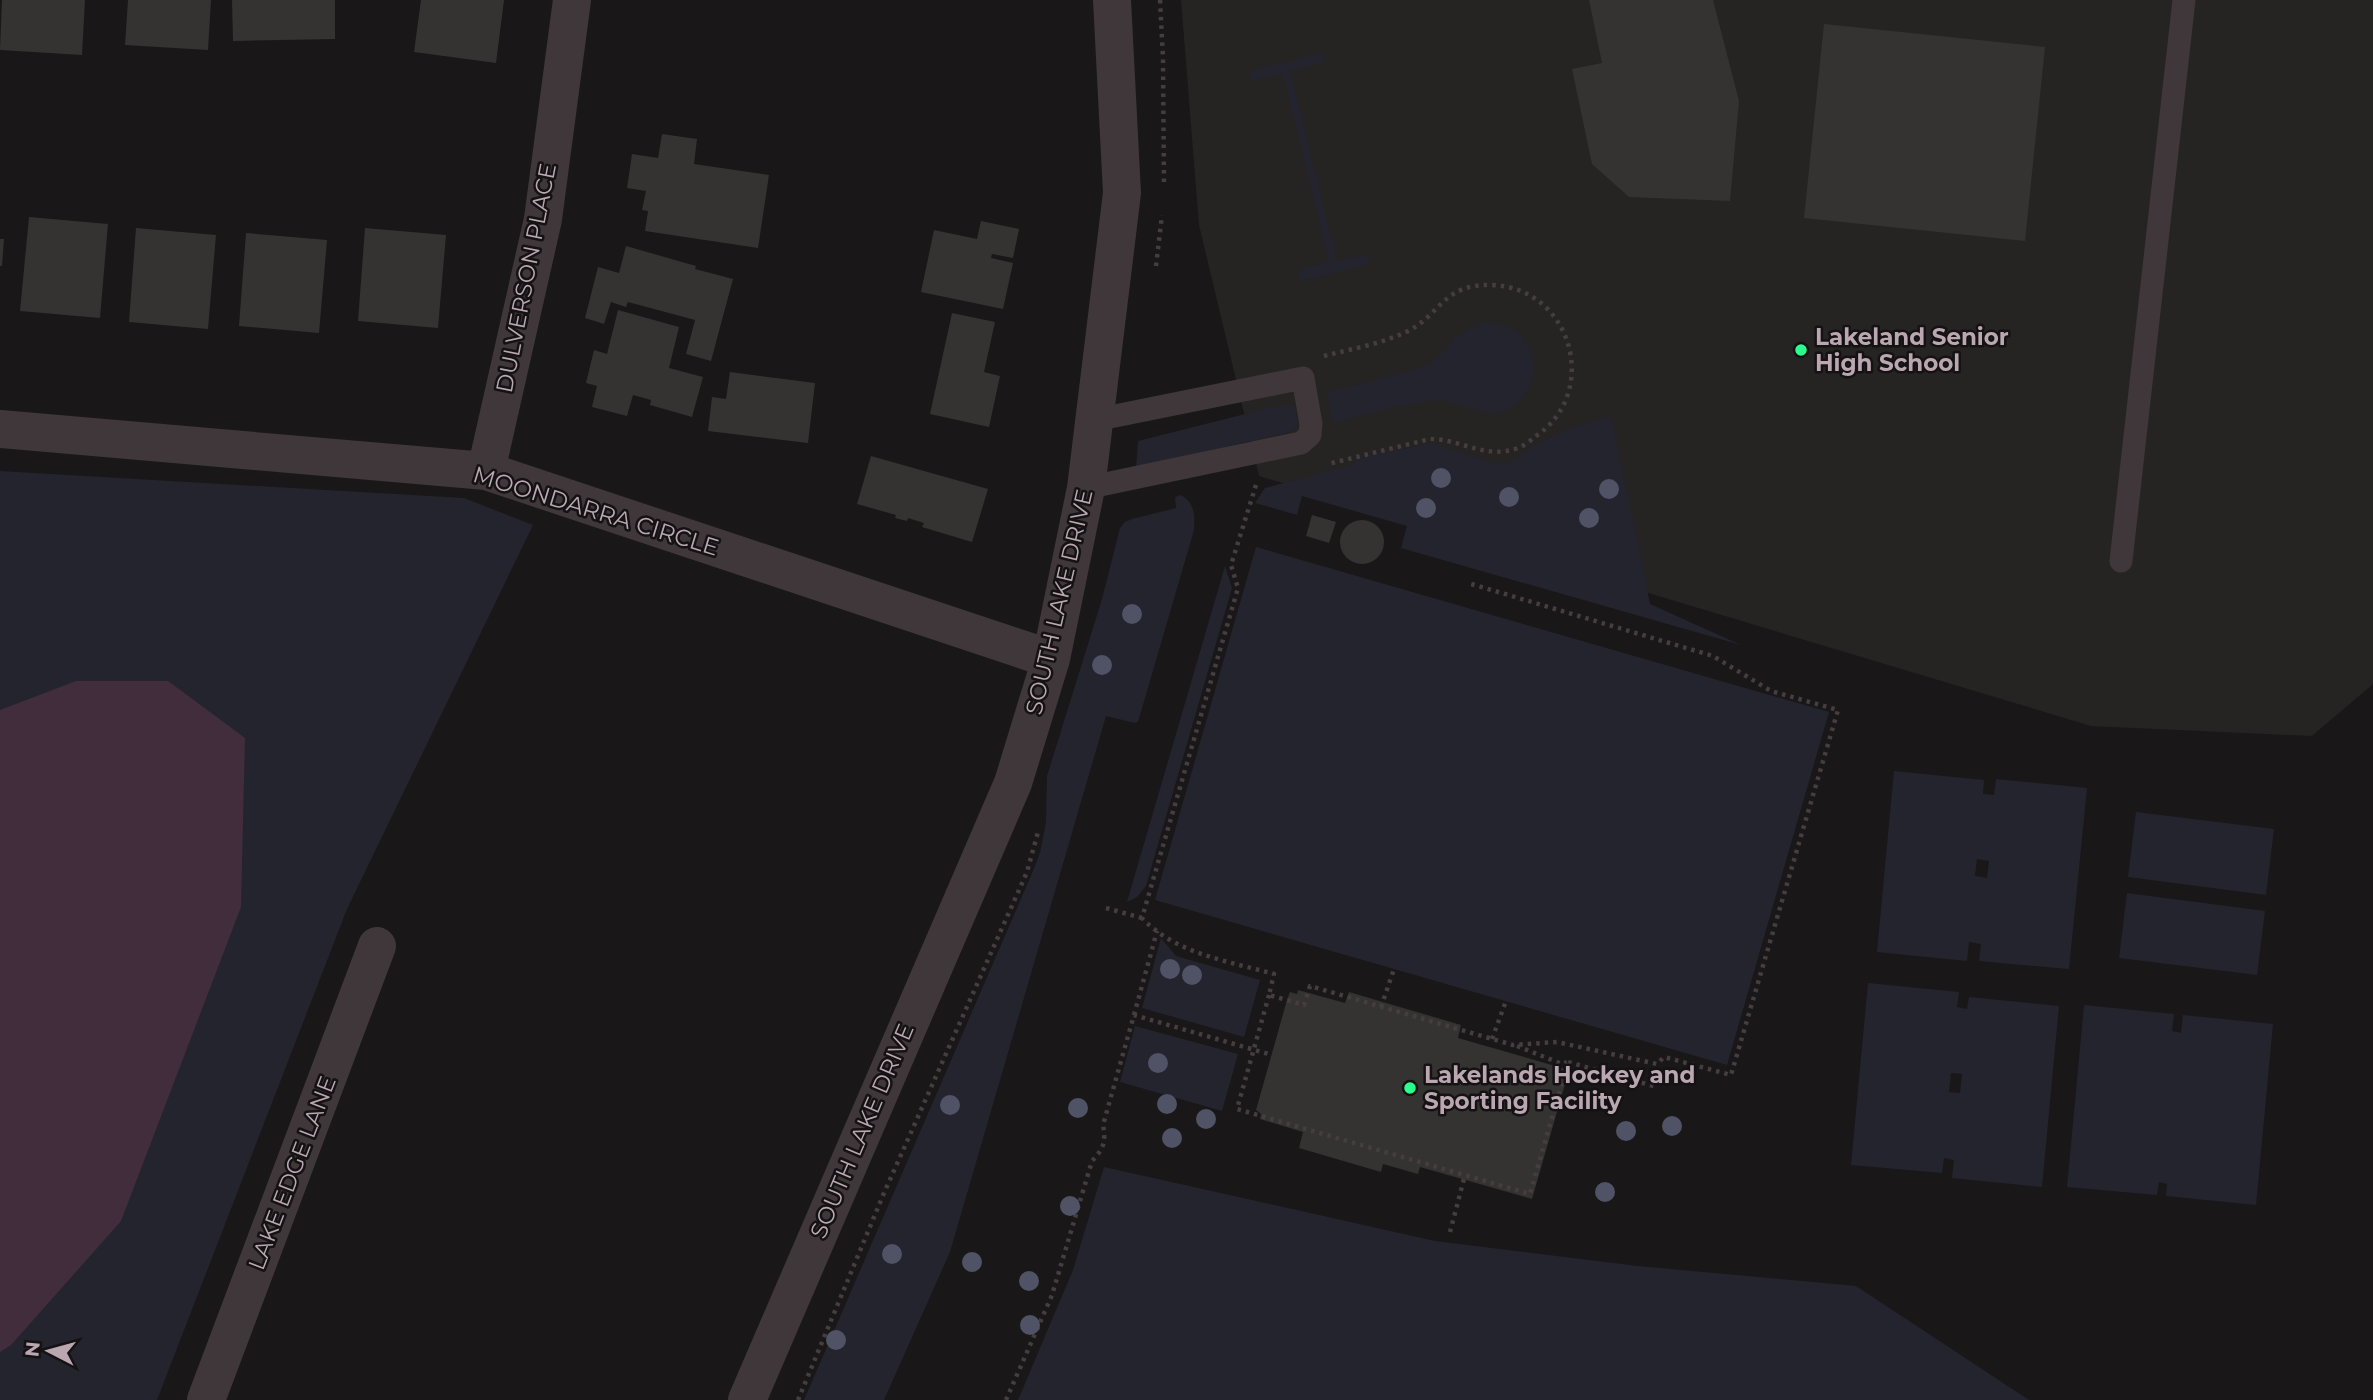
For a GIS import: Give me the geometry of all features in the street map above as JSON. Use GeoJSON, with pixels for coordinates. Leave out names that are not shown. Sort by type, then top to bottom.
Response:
{"type":"FeatureCollection","features":[{"type":"Feature","properties":{"kind":"street","name":"DULVERSON PLACE"},"geometry":{"type":"LineString","coordinates":[[486,471],[543,219],[572,0]]}},
{"type":"Feature","properties":{"kind":"street","name":"SOUTH LAKE DRIVE"},"geometry":{"type":"LineString","coordinates":[[747,1400],[1013,783],[1051,659],[1086,488],[1122,193],[1112,0]]}},
{"type":"Feature","properties":{"kind":"street","name":"MOONDARRA CIRCLE"},"geometry":{"type":"LineString","coordinates":[[0,429],[486,471],[1051,659]]}},
{"type":"Feature","properties":{"kind":"street","name":"LAKE EDGE LANE"},"geometry":{"type":"LineString","coordinates":[[206,1400],[377,946]]}},
{"type":"Feature","properties":{"kind":"lane"},"geometry":{"type":"LineString","coordinates":[[2121,561],[2184,0]]}},
{"type":"Feature","properties":{"kind":"lane"},"geometry":{"type":"LineString","coordinates":[[1086,488],[1301,443],[1310,435],[1311,424],[1303,378],[1095,420]]}},
{"type":"Feature","properties":{"kind":"path"},"geometry":{"type":"LineString","coordinates":[[1160,0],[1164,191]]}},
{"type":"Feature","properties":{"kind":"path"},"geometry":{"type":"LineString","coordinates":[[1156,268],[1163,204]]}},
{"type":"Feature","properties":{"kind":"path"},"geometry":{"type":"LineString","coordinates":[[1315,467],[1430,439],[1441,439],[1493,453],[1519,448],[1547,429],[1565,406],[1571,383],[1572,359],[1567,335],[1552,313],[1534,298],[1494,284],[1471,286],[1447,297],[1409,331],[1387,340],[1324,356]]}},
{"type":"Feature","properties":{"kind":"path"},"geometry":{"type":"LineString","coordinates":[[1142,918],[1238,588],[1231,565],[1255,485],[1266,481]]}},
{"type":"Feature","properties":{"kind":"path"},"geometry":{"type":"LineString","coordinates":[[1468,583],[1713,656],[1771,691],[1838,710],[1731,1075],[1664,1057],[1657,1064],[1557,1042],[1513,1045]]}},
{"type":"Feature","properties":{"kind":"path"},"geometry":{"type":"LineString","coordinates":[[1106,908],[1142,918],[1186,949],[1274,974],[1237,1109],[1530,1194],[1568,1062]]}},
{"type":"Feature","properties":{"kind":"path"},"geometry":{"type":"LineString","coordinates":[[1006,1400],[1052,1295],[1092,1161],[1104,1148],[1103,1125],[1157,931]]}},
{"type":"Feature","properties":{"kind":"path"},"geometry":{"type":"LineString","coordinates":[[1381,1007],[1394,969]]}},
{"type":"Feature","properties":{"kind":"path"},"geometry":{"type":"LineString","coordinates":[[1269,995],[1304,1006],[1310,986],[1513,1045],[1562,1064],[1568,1062],[1657,1087]]}},
{"type":"Feature","properties":{"kind":"path"},"geometry":{"type":"LineString","coordinates":[[1492,1040],[1506,1001]]}},
{"type":"Feature","properties":{"kind":"path"},"geometry":{"type":"LineString","coordinates":[[1134,1015],[1272,1055]]}},
{"type":"Feature","properties":{"kind":"path"},"geometry":{"type":"LineString","coordinates":[[1450,1232],[1465,1175]]}},
{"type":"Feature","properties":{"kind":"shaded area","name":"Lakeland Senior High School"},"geometry":{"type":"Polygon","coordinates":[[[1181,0],[2373,0],[2373,684],[2312,736],[2091,726],[1259,476],[1199,225],[1181,0]]]}},
{"type":"Feature","properties":{"kind":"shaded area"},"geometry":{"type":"Polygon","coordinates":[[[1322,53],[1325,62],[1290,71],[1337,261],[1368,254],[1370,264],[1300,281],[1298,270],[1329,262],[1283,74],[1252,81],[1250,71],[1322,53]]]}},
{"type":"Feature","properties":{"kind":"shaded area"},"geometry":{"type":"Polygon","coordinates":[[[1484,323],[1510,328],[1523,338],[1531,352],[1533,378],[1529,388],[1511,408],[1495,413],[1450,402],[1430,401],[1333,423],[1327,393],[1427,366],[1458,336],[1484,323]]]}},
{"type":"Feature","properties":{"kind":"shaded area"},"geometry":{"type":"Polygon","coordinates":[[[1281,405],[1295,408],[1298,421],[1294,431],[1136,468],[1138,441],[1281,405]]]}},
{"type":"Feature","properties":{"kind":"shaded area"},"geometry":{"type":"Polygon","coordinates":[[[1611,416],[1650,604],[1741,645],[1401,548],[1407,526],[1302,496],[1297,515],[1255,503],[1265,488],[1352,465],[1360,458],[1433,443],[1490,462],[1504,463],[1569,429],[1611,416]]]}},
{"type":"Feature","properties":{"kind":"shaded area"},"geometry":{"type":"Polygon","coordinates":[[[0,471],[464,498],[533,525],[347,909],[157,1400],[0,1400],[0,471]]]}},
{"type":"Feature","properties":{"kind":"shaded area"},"geometry":{"type":"Polygon","coordinates":[[[1181,495],[1192,506],[1194,530],[1138,722],[1106,716],[950,1252],[884,1400],[804,1400],[1040,853],[1046,822],[1047,776],[1102,599],[1120,528],[1132,519],[1176,508],[1175,497],[1181,495]]]}},
{"type":"Feature","properties":{"kind":"shaded area"},"geometry":{"type":"Polygon","coordinates":[[[1256,547],[1829,712],[1727,1065],[1155,900],[1256,547]]]}},
{"type":"Feature","properties":{"kind":"shaded area"},"geometry":{"type":"Polygon","coordinates":[[[1225,566],[1232,588],[1146,886],[1137,897],[1127,902],[1225,566]]]}},
{"type":"Feature","properties":{"kind":"shaded area"},"geometry":{"type":"Polygon","coordinates":[[[76,681],[168,681],[245,738],[241,907],[121,1221],[11,1345],[0,1352],[0,710],[76,681]]]}},
{"type":"Feature","properties":{"kind":"shaded area"},"geometry":{"type":"Polygon","coordinates":[[[1894,771],[1984,780],[1983,794],[1994,795],[1996,779],[2087,788],[2069,969],[1979,961],[1981,944],[1969,942],[1967,961],[1877,952],[1894,771]],[[1977,859],[1975,876],[1987,878],[1989,861],[1977,859]]]}},
{"type":"Feature","properties":{"kind":"shaded area"},"geometry":{"type":"Polygon","coordinates":[[[2136,812],[2274,829],[2266,895],[2128,877],[2136,812]]]}},
{"type":"Feature","properties":{"kind":"shaded area"},"geometry":{"type":"Polygon","coordinates":[[[2127,893],[2265,911],[2257,975],[2119,958],[2127,893]]]}},
{"type":"Feature","properties":{"kind":"shaded area"},"geometry":{"type":"Polygon","coordinates":[[[1161,938],[1176,956],[1260,980],[1244,1037],[1142,1008],[1161,938]]]}},
{"type":"Feature","properties":{"kind":"shaded area"},"geometry":{"type":"Polygon","coordinates":[[[1868,983],[1959,992],[1957,1007],[1967,1009],[1969,997],[2059,1006],[2042,1187],[1952,1178],[1954,1160],[1944,1158],[1942,1173],[1851,1165],[1868,983]],[[1951,1073],[1949,1092],[1960,1093],[1962,1074],[1951,1073]]]}},
{"type":"Feature","properties":{"kind":"shaded area"},"geometry":{"type":"Polygon","coordinates":[[[2084,1005],[2174,1014],[2172,1031],[2181,1033],[2183,1015],[2273,1024],[2256,1205],[2166,1196],[2167,1184],[2159,1182],[2157,1195],[2067,1187],[2084,1005]]]}},
{"type":"Feature","properties":{"kind":"shaded area"},"geometry":{"type":"Polygon","coordinates":[[[1135,1026],[1238,1054],[1222,1111],[1120,1082],[1135,1026]]]}},
{"type":"Feature","properties":{"kind":"shaded area"},"geometry":{"type":"Polygon","coordinates":[[[1104,1167],[1435,1241],[1638,1266],[1856,1286],[2029,1400],[1018,1400],[1073,1270],[1104,1167]]]}},
{"type":"Feature","properties":{"kind":"building"},"geometry":{"type":"Polygon","coordinates":[[[2,0],[85,0],[82,55],[0,50],[2,0]]]}},
{"type":"Feature","properties":{"kind":"building"},"geometry":{"type":"Polygon","coordinates":[[[128,0],[211,0],[208,50],[125,45],[128,0]]]}},
{"type":"Feature","properties":{"kind":"building"},"geometry":{"type":"Polygon","coordinates":[[[232,0],[335,0],[335,39],[233,41],[232,0]]]}},
{"type":"Feature","properties":{"kind":"building"},"geometry":{"type":"Polygon","coordinates":[[[421,0],[504,0],[496,63],[414,52],[421,0]]]}},
{"type":"Feature","properties":{"kind":"building"},"geometry":{"type":"Polygon","coordinates":[[[1589,0],[1713,0],[1739,101],[1730,201],[1629,197],[1592,164],[1572,69],[1602,63],[1589,0]]]}},
{"type":"Feature","properties":{"kind":"building"},"geometry":{"type":"Polygon","coordinates":[[[1824,24],[2045,47],[2025,241],[1804,218],[1824,24]]]}},
{"type":"Feature","properties":{"kind":"building"},"geometry":{"type":"Polygon","coordinates":[[[662,134],[697,139],[694,164],[769,175],[758,248],[645,231],[648,211],[642,210],[646,191],[627,188],[632,154],[658,158],[662,134]]]}},
{"type":"Feature","properties":{"kind":"building"},"geometry":{"type":"Polygon","coordinates":[[[29,217],[108,224],[100,318],[20,311],[29,217]]]}},
{"type":"Feature","properties":{"kind":"building"},"geometry":{"type":"Polygon","coordinates":[[[981,221],[1019,229],[1013,258],[992,254],[991,258],[1013,263],[1003,309],[921,292],[934,230],[977,239],[981,221]]]}},
{"type":"Feature","properties":{"kind":"building"},"geometry":{"type":"Polygon","coordinates":[[[136,228],[216,235],[208,329],[129,322],[136,228]]]}},
{"type":"Feature","properties":{"kind":"building"},"geometry":{"type":"Polygon","coordinates":[[[365,228],[446,235],[438,328],[358,321],[365,228]]]}},
{"type":"Feature","properties":{"kind":"building"},"geometry":{"type":"Polygon","coordinates":[[[246,233],[327,240],[319,333],[239,326],[246,233]]]}},
{"type":"Feature","properties":{"kind":"building"},"geometry":{"type":"Polygon","coordinates":[[[0,239],[4,239],[2,266],[0,266],[0,239]]]}},
{"type":"Feature","properties":{"kind":"building"},"geometry":{"type":"Polygon","coordinates":[[[626,246],[733,279],[711,361],[686,354],[695,320],[628,302],[626,307],[611,302],[604,324],[585,318],[598,267],[619,273],[626,246]]]}},
{"type":"Feature","properties":{"kind":"building"},"geometry":{"type":"Polygon","coordinates":[[[618,310],[679,327],[669,368],[703,377],[692,417],[650,405],[651,400],[633,395],[627,416],[592,407],[597,386],[586,383],[594,350],[607,354],[618,310]]]}},
{"type":"Feature","properties":{"kind":"building"},"geometry":{"type":"Polygon","coordinates":[[[952,313],[995,322],[984,372],[1000,376],[989,427],[930,414],[952,313]]]}},
{"type":"Feature","properties":{"kind":"building"},"geometry":{"type":"Polygon","coordinates":[[[730,372],[815,383],[808,443],[708,431],[712,397],[726,399],[730,372]]]}},
{"type":"Feature","properties":{"kind":"building"},"geometry":{"type":"Polygon","coordinates":[[[871,456],[988,489],[972,542],[922,527],[924,523],[908,518],[907,521],[895,518],[896,515],[857,504],[871,456]]]}},
{"type":"Feature","properties":{"kind":"building"},"geometry":{"type":"Polygon","coordinates":[[[1312,515],[1336,522],[1329,543],[1306,536],[1312,515]]]}},
{"type":"Feature","properties":{"kind":"building"},"geometry":{"type":"Polygon","coordinates":[[[1362,520],[1377,527],[1384,542],[1377,557],[1362,564],[1347,557],[1340,542],[1347,527],[1362,520]]]}},
{"type":"Feature","properties":{"kind":"building","name":"Lakelands Hockey and Sporting Facility"},"geometry":{"type":"Polygon","coordinates":[[[1298,990],[1345,1003],[1349,992],[1461,1025],[1458,1038],[1569,1070],[1532,1199],[1420,1167],[1418,1174],[1383,1164],[1381,1172],[1299,1148],[1303,1132],[1260,1119],[1261,1114],[1256,1110],[1287,1000],[1290,992],[1297,994],[1298,990]]]}},
{"type":"Feature","properties":{"kind":"place","name":"Lakeland Senior High School"},"geometry":{"type":"Point","coordinates":[1801,350]}},
{"type":"Feature","properties":{"kind":"place","name":"Lakelands Hockey and Sporting Facility"},"geometry":{"type":"Point","coordinates":[1410,1088]}}]}
